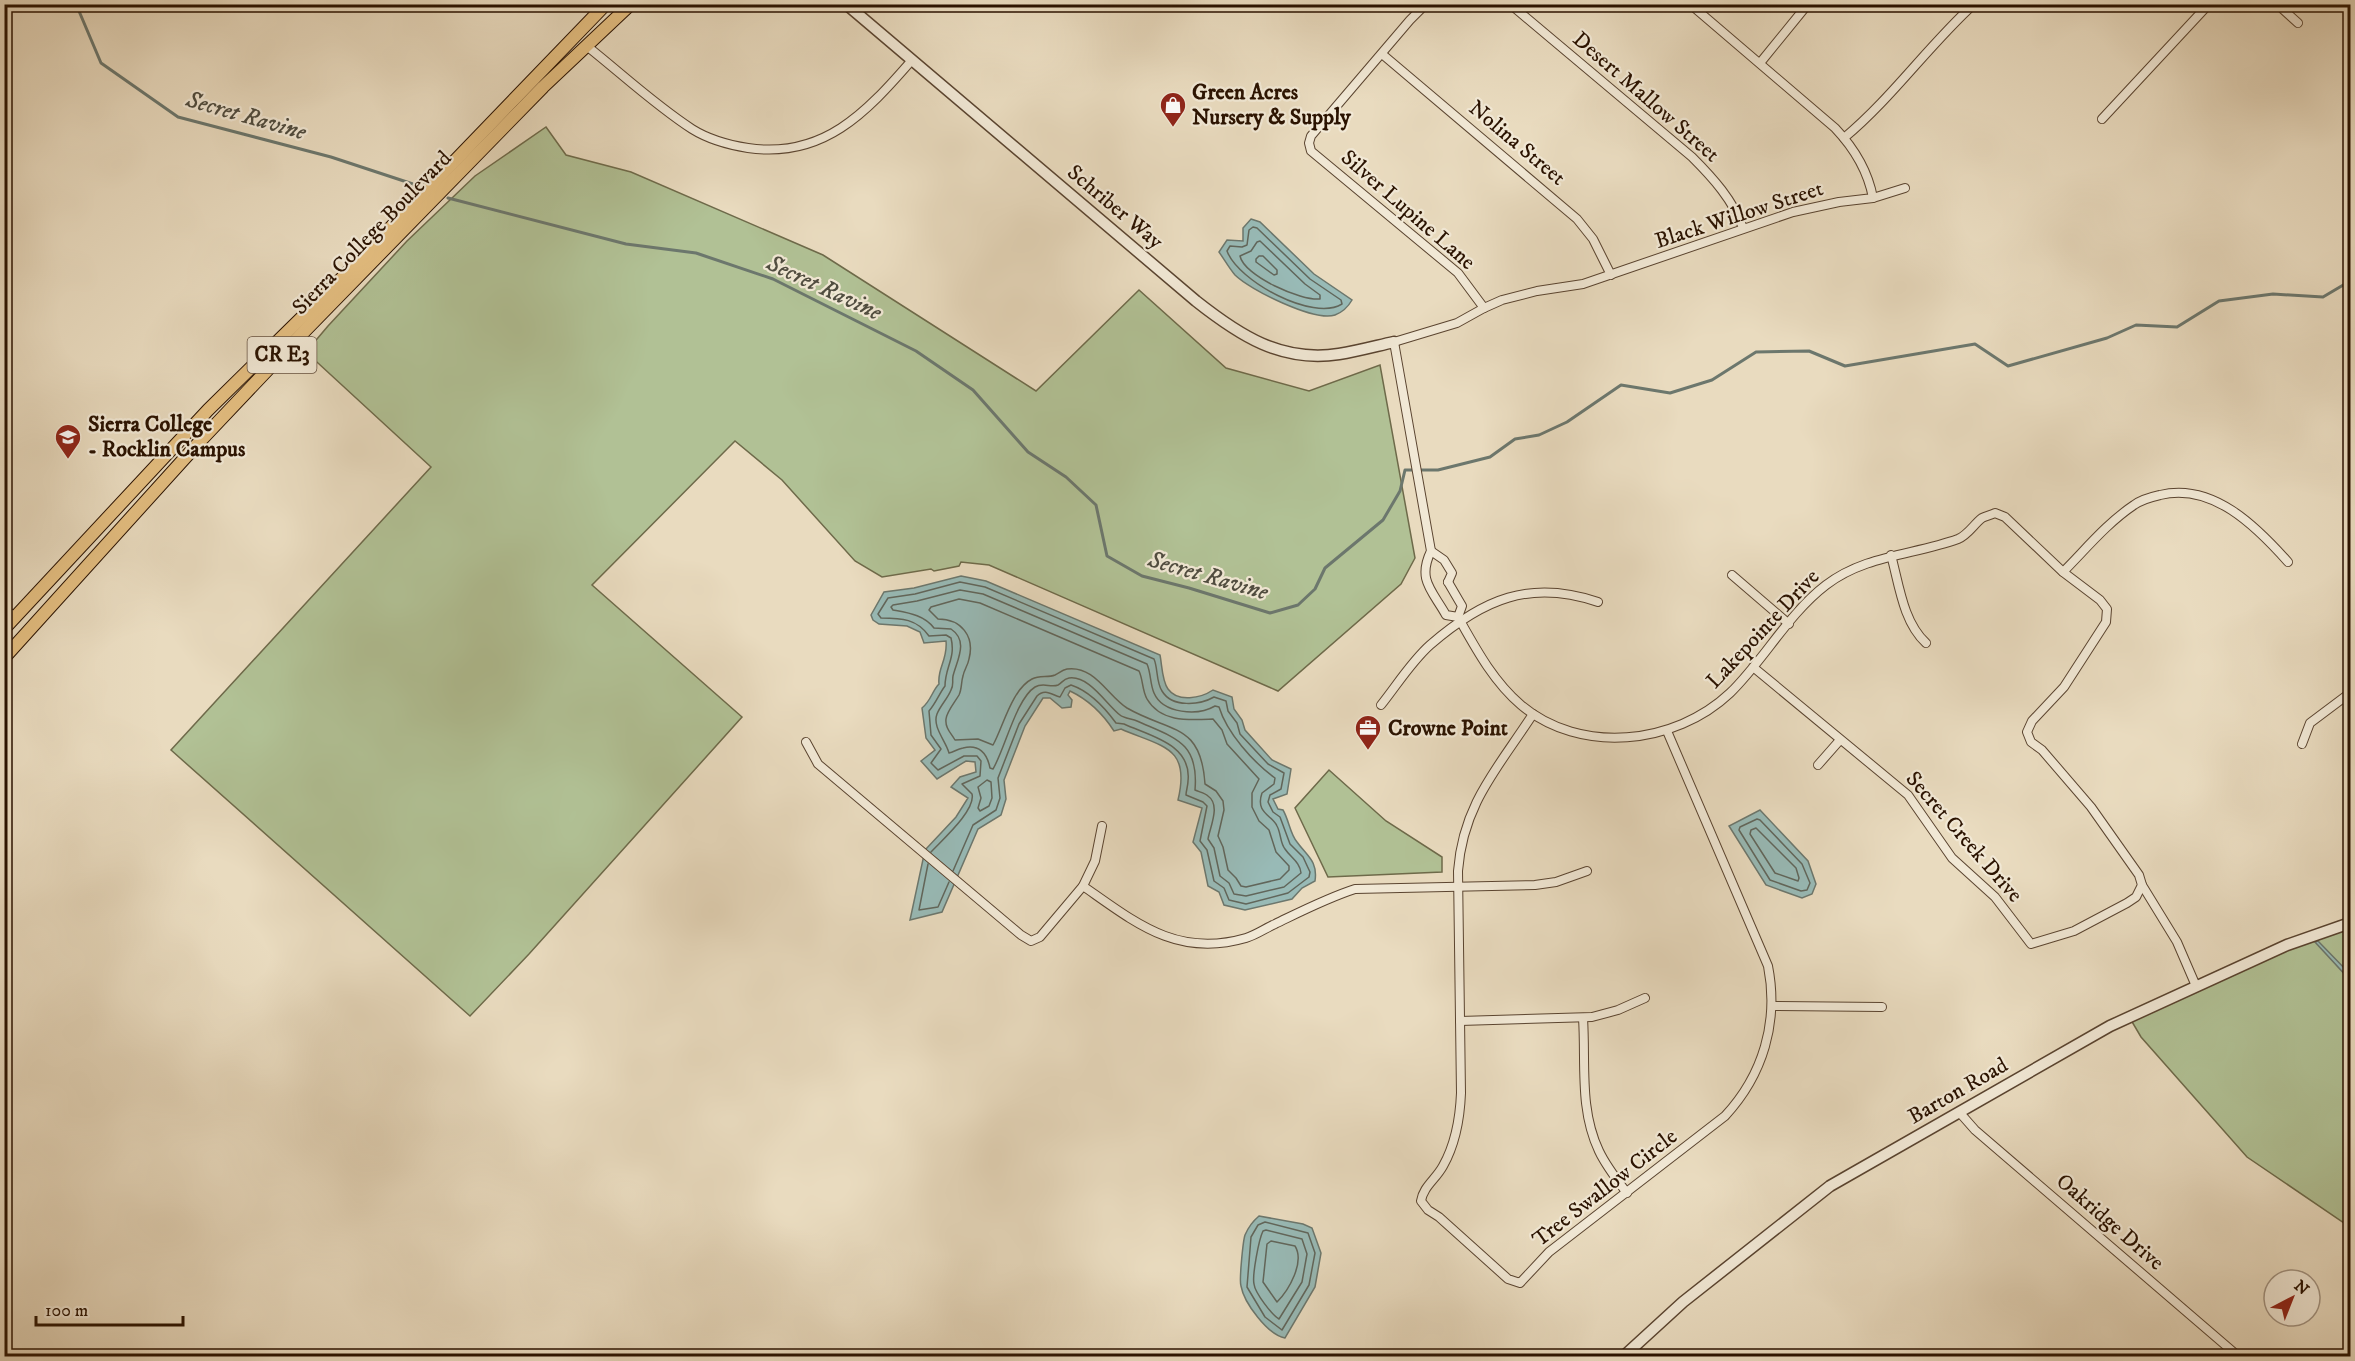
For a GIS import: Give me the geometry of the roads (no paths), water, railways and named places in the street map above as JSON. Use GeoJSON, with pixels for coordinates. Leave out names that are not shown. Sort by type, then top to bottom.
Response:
{"type":"FeatureCollection","features":[{"type":"Feature","properties":{"kind":"main road","name":"Sierra College Boulevard"},"geometry":{"type":"LineString","coordinates":[[4,658],[22,625],[201,417],[342,278],[606,4]]}},
{"type":"Feature","properties":{"kind":"main road","name":"Sierra College Boulevard"},"geometry":{"type":"LineString","coordinates":[[4,629],[22,625],[543,87],[631,4]]}},
{"type":"Feature","properties":{"kind":"main road"},"geometry":{"type":"LineString","coordinates":[[575,37],[588,46]]}},
{"type":"Feature","properties":{"kind":"main road"},"geometry":{"type":"LineString","coordinates":[[4,647],[22,625]]}},
{"type":"Feature","properties":{"kind":"street","name":"Schriber Way"},"geometry":{"type":"LineString","coordinates":[[846,4],[1224,324],[1269,348],[1292,353],[1338,354],[1394,342]]}},
{"type":"Feature","properties":{"kind":"street","name":"Silver Lupine Lane"},"geometry":{"type":"LineString","coordinates":[[1426,4],[1311,135],[1309,143],[1311,151],[1458,273],[1484,308]]}},
{"type":"Feature","properties":{"kind":"street","name":"Desert Mallow Street"},"geometry":{"type":"LineString","coordinates":[[1510,4],[1692,157],[1727,196],[1743,228]]}},
{"type":"Feature","properties":{"kind":"street"},"geometry":{"type":"LineString","coordinates":[[1690,4],[1844,138],[1865,171],[1873,198]]}},
{"type":"Feature","properties":{"kind":"street"},"geometry":{"type":"LineString","coordinates":[[1760,63],[1808,4]]}},
{"type":"Feature","properties":{"kind":"street"},"geometry":{"type":"LineString","coordinates":[[1844,138],[1876,108],[1954,22],[1974,4]]}},
{"type":"Feature","properties":{"kind":"street"},"geometry":{"type":"LineString","coordinates":[[2102,119],[2209,4]]}},
{"type":"Feature","properties":{"kind":"street"},"geometry":{"type":"LineString","coordinates":[[2277,4],[2298,23]]}},
{"type":"Feature","properties":{"kind":"street"},"geometry":{"type":"LineString","coordinates":[[588,46],[693,130],[730,145],[762,150],[796,148],[833,134],[862,112],[912,60]]}},
{"type":"Feature","properties":{"kind":"street","name":"Nolina Street"},"geometry":{"type":"LineString","coordinates":[[1382,54],[1563,205],[1593,239],[1611,275]]}},
{"type":"Feature","properties":{"kind":"street","name":"Black Willow Street"},"geometry":{"type":"LineString","coordinates":[[1394,342],[1457,323],[1484,308],[1529,293],[1583,284],[1743,228],[1817,206],[1839,201],[1873,198],[1905,188]]}},
{"type":"Feature","properties":{"kind":"street","name":"Lakepointe Drive"},"geometry":{"type":"LineString","coordinates":[[1394,342],[1431,551],[1425,563],[1424,579],[1446,615],[1459,620],[1497,681],[1533,714],[1562,728],[1606,737],[1629,737],[1667,731],[1709,710],[1731,692],[1812,597],[1838,577],[1892,555],[1960,538],[1983,518],[1995,513],[2005,517],[2063,572]]}},
{"type":"Feature","properties":{"kind":"street"},"geometry":{"type":"LineString","coordinates":[[2196,986],[2177,942],[2142,885],[2139,875],[2091,807],[2042,750],[2031,742],[2027,732],[2032,721],[2064,687],[2106,622],[2107,609],[2100,600],[2063,572],[2135,504],[2171,493],[2191,492],[2225,505],[2265,536],[2288,562]]}},
{"type":"Feature","properties":{"kind":"street","name":"Lakepointe Drive"},"geometry":{"type":"LineString","coordinates":[[1431,551],[1444,560],[1452,573],[1448,582],[1461,606],[1459,620]]}},
{"type":"Feature","properties":{"kind":"street"},"geometry":{"type":"LineString","coordinates":[[1892,555],[1908,618],[1913,629],[1926,643]]}},
{"type":"Feature","properties":{"kind":"street"},"geometry":{"type":"LineString","coordinates":[[1732,575],[1789,624]]}},
{"type":"Feature","properties":{"kind":"street"},"geometry":{"type":"LineString","coordinates":[[1431,588],[1440,587],[1448,582]]}},
{"type":"Feature","properties":{"kind":"street"},"geometry":{"type":"LineString","coordinates":[[1381,705],[1430,645],[1459,620],[1494,603],[1523,593],[1548,591],[1598,602]]}},
{"type":"Feature","properties":{"kind":"street"},"geometry":{"type":"LineString","coordinates":[[4,608],[22,625]]}},
{"type":"Feature","properties":{"kind":"street","name":"Secret Creek Drive"},"geometry":{"type":"LineString","coordinates":[[1754,667],[1908,795],[1952,858],[1995,897],[2031,944],[2074,931],[2127,903],[2136,897],[2142,885]]}},
{"type":"Feature","properties":{"kind":"street"},"geometry":{"type":"LineString","coordinates":[[2302,744],[2310,723],[2350,693]]}},
{"type":"Feature","properties":{"kind":"street","name":"Tree Swallow Circle"},"geometry":{"type":"LineString","coordinates":[[1533,714],[1478,796],[1470,812],[1460,847],[1458,887],[1460,1114],[1446,1160],[1436,1177],[1422,1191],[1421,1201],[1428,1210],[1482,1253],[1508,1278],[1520,1283],[1549,1252],[1712,1128],[1747,1090],[1761,1060],[1773,1006],[1771,979],[1765,955],[1667,731]]}},
{"type":"Feature","properties":{"kind":"street"},"geometry":{"type":"LineString","coordinates":[[1818,765],[1840,740]]}},
{"type":"Feature","properties":{"kind":"street"},"geometry":{"type":"LineString","coordinates":[[806,742],[818,764],[1021,935],[1032,941],[1040,937],[1083,886],[1095,861],[1102,826]]}},
{"type":"Feature","properties":{"kind":"street"},"geometry":{"type":"LineString","coordinates":[[1083,886],[1141,927],[1177,940],[1214,943],[1247,937],[1331,897],[1355,889],[1557,882],[1587,871]]}},
{"type":"Feature","properties":{"kind":"street","name":"Barton Road"},"geometry":{"type":"LineString","coordinates":[[1624,1356],[1683,1302],[1830,1186],[2110,1026],[2287,945],[2350,923]]}},
{"type":"Feature","properties":{"kind":"street"},"geometry":{"type":"LineString","coordinates":[[1460,1021],[1583,1018],[1604,1015],[1645,998]]}},
{"type":"Feature","properties":{"kind":"street"},"geometry":{"type":"LineString","coordinates":[[1773,1006],[1882,1007]]}},
{"type":"Feature","properties":{"kind":"street"},"geometry":{"type":"LineString","coordinates":[[1583,1018],[1584,1087],[1590,1127],[1599,1150],[1627,1193]]}},
{"type":"Feature","properties":{"kind":"street","name":"Oakridge Drive"},"geometry":{"type":"LineString","coordinates":[[1960,1113],[1975,1130],[2238,1356]]}},
{"type":"Feature","properties":{"kind":"street"},"geometry":{"type":"LineString","coordinates":[[1632,1348],[1641,1356]]}},
{"type":"Feature","properties":{"kind":"water"},"geometry":{"type":"Polygon","coordinates":[[[1251,219],[1260,222],[1314,274],[1352,300],[1347,307],[1335,315],[1313,314],[1254,289],[1235,275],[1219,252],[1227,240],[1243,241],[1243,228],[1251,219]]]}},
{"type":"Feature","properties":{"kind":"water"},"geometry":{"type":"Polygon","coordinates":[[[961,576],[986,581],[1160,655],[1166,686],[1178,696],[1196,697],[1213,690],[1232,697],[1234,709],[1242,720],[1245,730],[1272,760],[1291,769],[1287,794],[1273,799],[1278,809],[1283,810],[1295,839],[1313,864],[1315,881],[1302,888],[1292,899],[1245,910],[1224,905],[1219,892],[1208,886],[1201,852],[1193,842],[1202,808],[1178,800],[1181,782],[1176,759],[1170,751],[1160,745],[1121,729],[1114,731],[1095,708],[1070,691],[1068,695],[1072,700],[1071,707],[1062,708],[1050,698],[1043,698],[1025,726],[1004,780],[1006,799],[1001,815],[978,829],[942,912],[910,920],[925,850],[956,817],[968,798],[951,787],[960,777],[976,772],[975,762],[966,761],[937,779],[921,761],[935,750],[926,738],[922,708],[939,684],[946,641],[924,643],[920,632],[907,626],[879,624],[873,620],[871,615],[884,592],[914,588],[961,576]]]}},
{"type":"Feature","properties":{"kind":"water"},"geometry":{"type":"Polygon","coordinates":[[[1760,810],[1808,861],[1816,884],[1812,894],[1802,898],[1766,885],[1729,826],[1760,810]]]}},
{"type":"Feature","properties":{"kind":"water"},"geometry":{"type":"Polygon","coordinates":[[[2318,941],[2350,974],[2350,980],[2315,942],[2318,941]]]}},
{"type":"Feature","properties":{"kind":"water"},"geometry":{"type":"Polygon","coordinates":[[[1259,1216],[1303,1224],[1312,1228],[1321,1253],[1315,1287],[1285,1338],[1278,1336],[1264,1325],[1247,1301],[1241,1286],[1245,1235],[1259,1216]]]}},
{"type":"Feature","properties":{"kind":"waterway","name":"Secret Ravine"},"geometry":{"type":"LineString","coordinates":[[76,4],[101,63],[178,117],[331,157],[419,186]]}},
{"type":"Feature","properties":{"kind":"waterway","name":"Secret Ravine"},"geometry":{"type":"LineString","coordinates":[[448,198],[626,244],[696,253],[773,279],[916,351],[973,390],[1028,452],[1066,477],[1096,505],[1107,556],[1142,576],[1270,613],[1298,605],[1315,589],[1325,568],[1383,520],[1400,491],[1405,470],[1438,470],[1490,457],[1515,439],[1539,435],[1567,422],[1621,385],[1670,393],[1712,380],[1756,352],[1809,351],[1845,366],[1975,344],[2008,366],[2107,338],[2136,325],[2177,327],[2219,301],[2273,294],[2323,297],[2350,281]]}},
{"type":"Feature","properties":{"kind":"place","name":"Green Acres Nursery & Supply"},"geometry":{"type":"Point","coordinates":[1173,128]}},
{"type":"Feature","properties":{"kind":"place","name":"Sierra College - Rocklin Campus"},"geometry":{"type":"Point","coordinates":[68,460]}},
{"type":"Feature","properties":{"kind":"place","name":"Crowne Point"},"geometry":{"type":"Point","coordinates":[1368,751]}}]}
